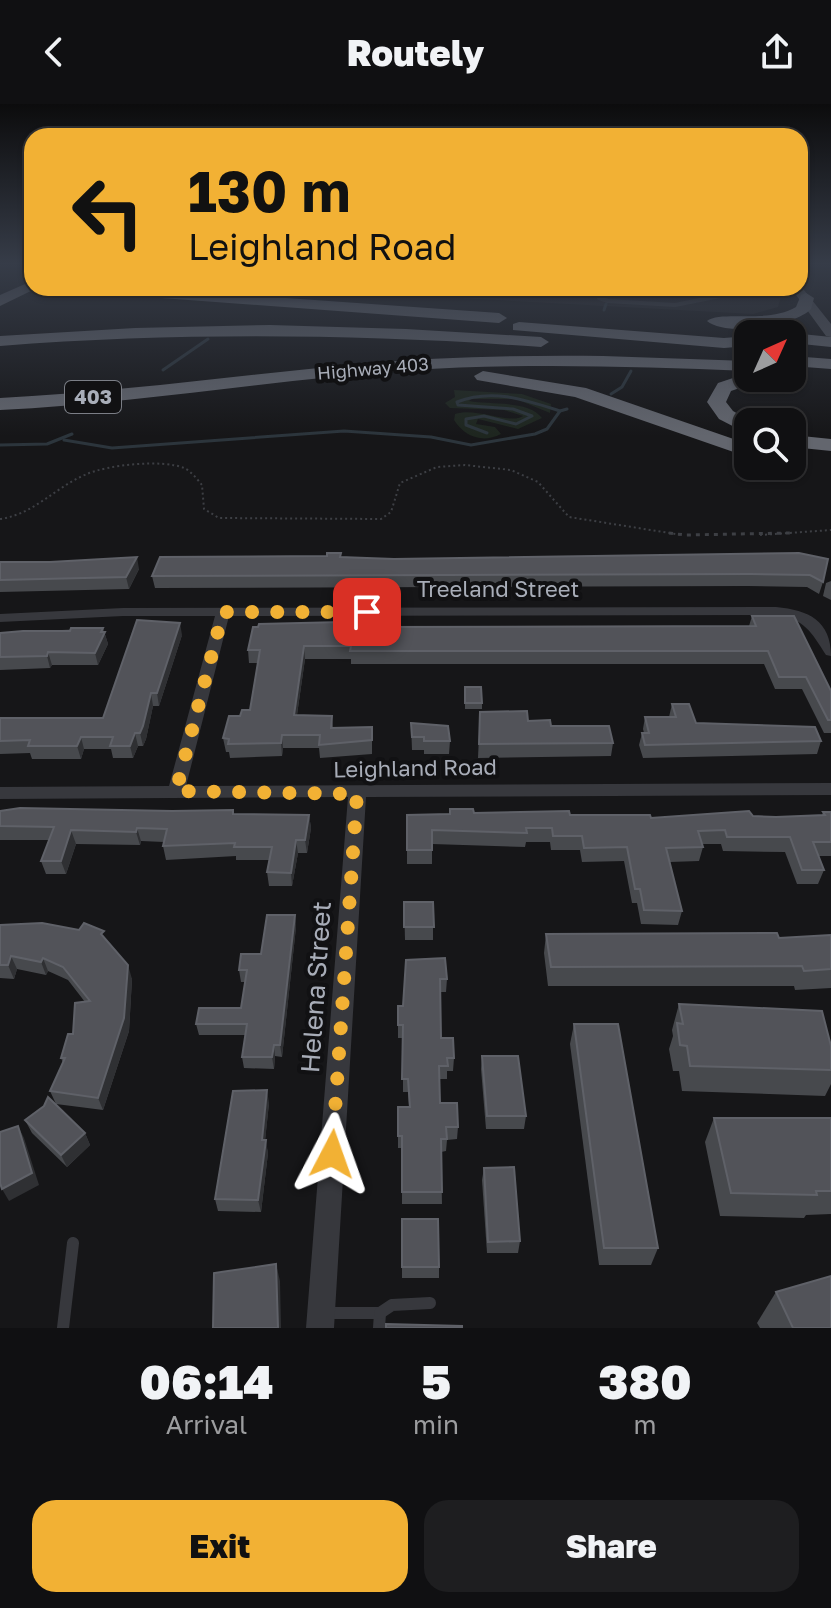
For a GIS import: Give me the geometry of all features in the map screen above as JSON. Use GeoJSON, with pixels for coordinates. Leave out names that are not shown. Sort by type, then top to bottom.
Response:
{"type":"FeatureCollection","features":[{"type":"Feature","properties":{"kind":"highway"},"geometry":{"type":"LineString","coordinates":[[0,330],[137,321]]}},
{"type":"Feature","properties":{"kind":"highway"},"geometry":{"type":"LineString","coordinates":[[409,321],[734,342]]}},
{"type":"Feature","properties":{"kind":"highway"},"geometry":{"type":"LineString","coordinates":[[512,321],[734,339]]}},
{"type":"Feature","properties":{"kind":"highway"},"geometry":{"type":"LineString","coordinates":[[625,321],[734,332]]}},
{"type":"Feature","properties":{"kind":"highway"},"geometry":{"type":"LineString","coordinates":[[713,321],[762,321]]}},
{"type":"Feature","properties":{"kind":"highway"},"geometry":{"type":"LineString","coordinates":[[0,341],[190,329],[332,329],[734,357]]}},
{"type":"Feature","properties":{"kind":"highway"},"geometry":{"type":"LineString","coordinates":[[806,340],[827,341]]}},
{"type":"Feature","properties":{"kind":"highway","name":"Highway 403"},"geometry":{"type":"LineString","coordinates":[[0,404],[186,390],[360,369],[499,360],[616,360],[734,365]]}},
{"type":"Feature","properties":{"kind":"highway"},"geometry":{"type":"LineString","coordinates":[[806,363],[831,367]]}},
{"type":"Feature","properties":{"kind":"highway"},"geometry":{"type":"LineString","coordinates":[[806,368],[831,367]]}},
{"type":"Feature","properties":{"kind":"highway"},"geometry":{"type":"LineString","coordinates":[[186,390],[402,375],[487,376],[579,392],[734,446]]}},
{"type":"Feature","properties":{"kind":"highway"},"geometry":{"type":"LineString","coordinates":[[806,376],[831,377]]}},
{"type":"Feature","properties":{"kind":"highway"},"geometry":{"type":"LineString","coordinates":[[734,384],[724,387],[716,402],[734,420]]}},
{"type":"Feature","properties":{"kind":"highway"},"geometry":{"type":"LineString","coordinates":[[806,442],[831,445]]}},
{"type":"Feature","properties":{"kind":"highway"},"geometry":{"type":"LineString","coordinates":[[806,458],[831,458]]}},
{"type":"Feature","properties":{"kind":"main road"},"geometry":{"type":"LineString","coordinates":[[820,321],[827,341]]}},
{"type":"Feature","properties":{"kind":"street","name":"Treeland Street"},"geometry":{"type":"LineString","coordinates":[[0,618],[123,612],[789,611],[817,624],[831,652]]}},
{"type":"Feature","properties":{"kind":"street"},"geometry":{"type":"LineString","coordinates":[[176,791],[223,612]]}},
{"type":"Feature","properties":{"kind":"street","name":"Leighland Road"},"geometry":{"type":"LineString","coordinates":[[0,793],[176,791],[357,794],[831,789]]}},
{"type":"Feature","properties":{"kind":"street","name":"Helena Street"},"geometry":{"type":"LineString","coordinates":[[320,1320],[357,794]]}},
{"type":"Feature","properties":{"kind":"lane"},"geometry":{"type":"LineString","coordinates":[[63,1328],[73,1243]]}},
{"type":"Feature","properties":{"kind":"lane"},"geometry":{"type":"LineString","coordinates":[[320,1320],[379,1320],[392,1305],[430,1303]]}},
{"type":"Feature","properties":{"kind":"path"},"geometry":{"type":"LineString","coordinates":[[0,519],[14,518],[40,506],[87,473],[130,464],[185,469],[202,485],[204,509],[219,518],[381,519],[391,512],[400,483],[430,468],[480,465],[531,475],[549,493],[556,510],[569,517],[685,535],[831,530]]}},
{"type":"Feature","properties":{"kind":"shaded area"},"geometry":{"type":"Polygon","coordinates":[[[454,390],[522,394],[551,404],[550,413],[516,399],[471,399],[469,401],[528,408],[542,418],[518,429],[478,419],[476,424],[495,427],[501,434],[487,438],[474,437],[458,426],[454,420],[455,414],[523,416],[504,410],[450,408],[445,403],[455,397],[454,390]]]}},
{"type":"Feature","properties":{"kind":"building"},"geometry":{"type":"Polygon","coordinates":[[[327,553],[341,553],[340,557],[394,559],[799,553],[828,559],[823,582],[810,575],[751,574],[152,576],[160,557],[327,556],[327,553]]]}},
{"type":"Feature","properties":{"kind":"building"},"geometry":{"type":"Polygon","coordinates":[[[137,557],[126,577],[0,580],[0,562],[137,557]]]}},
{"type":"Feature","properties":{"kind":"building"},"geometry":{"type":"Polygon","coordinates":[[[752,616],[794,616],[831,691],[831,720],[828,720],[806,677],[779,677],[768,651],[350,651],[351,646],[304,646],[294,715],[332,716],[331,728],[372,727],[372,740],[319,745],[320,735],[282,735],[281,743],[228,744],[229,739],[223,738],[229,716],[240,716],[242,710],[250,710],[260,650],[248,650],[253,627],[259,624],[342,622],[341,625],[345,627],[756,626],[752,616]]]}},
{"type":"Feature","properties":{"kind":"building"},"geometry":{"type":"Polygon","coordinates":[[[137,620],[180,623],[157,693],[151,693],[143,726],[140,733],[135,733],[130,746],[110,746],[113,737],[81,737],[77,746],[28,746],[30,740],[0,741],[0,718],[103,718],[137,620]]]}},
{"type":"Feature","properties":{"kind":"building"},"geometry":{"type":"Polygon","coordinates":[[[71,628],[103,628],[101,632],[105,632],[95,653],[48,652],[47,656],[0,657],[0,633],[70,631],[71,628]]]}},
{"type":"Feature","properties":{"kind":"building"},"geometry":{"type":"Polygon","coordinates":[[[465,687],[481,687],[482,703],[465,703],[465,687]]]}},
{"type":"Feature","properties":{"kind":"building"},"geometry":{"type":"Polygon","coordinates":[[[672,704],[689,704],[696,723],[815,727],[821,741],[645,745],[642,733],[649,733],[645,717],[676,717],[672,704]]]}},
{"type":"Feature","properties":{"kind":"building"},"geometry":{"type":"Polygon","coordinates":[[[527,711],[528,721],[550,720],[551,726],[609,726],[613,743],[479,744],[480,712],[527,711]]]}},
{"type":"Feature","properties":{"kind":"building"},"geometry":{"type":"Polygon","coordinates":[[[411,723],[448,726],[450,741],[424,741],[424,737],[412,737],[411,723]]]}},
{"type":"Feature","properties":{"kind":"building"},"geometry":{"type":"Polygon","coordinates":[[[20,808],[233,810],[233,814],[309,815],[305,840],[296,840],[291,873],[267,872],[272,847],[234,847],[235,843],[163,846],[167,829],[137,828],[136,832],[71,830],[61,861],[41,861],[54,827],[0,826],[0,811],[20,808]]]}},
{"type":"Feature","properties":{"kind":"building"},"geometry":{"type":"Polygon","coordinates":[[[450,809],[473,809],[474,813],[569,811],[570,815],[650,815],[651,818],[749,811],[753,816],[776,817],[825,815],[823,812],[831,812],[831,842],[813,842],[824,870],[802,870],[790,837],[727,837],[725,830],[698,831],[703,847],[666,848],[682,911],[644,910],[640,889],[635,889],[627,847],[584,848],[582,836],[553,836],[552,828],[526,828],[527,833],[432,830],[432,850],[407,850],[407,815],[450,814],[450,809]]]}},
{"type":"Feature","properties":{"kind":"building"},"geometry":{"type":"Polygon","coordinates":[[[404,902],[433,902],[434,927],[404,927],[404,902]]]}},
{"type":"Feature","properties":{"kind":"building"},"geometry":{"type":"Polygon","coordinates":[[[267,915],[295,915],[280,1045],[274,1045],[272,1057],[242,1057],[247,1024],[196,1024],[199,1008],[241,1008],[247,970],[239,970],[241,954],[261,954],[267,915]]]}},
{"type":"Feature","properties":{"kind":"building"},"geometry":{"type":"Polygon","coordinates":[[[42,923],[79,930],[84,923],[104,931],[101,934],[128,965],[124,1018],[98,1098],[50,1091],[65,1058],[61,1058],[68,1034],[73,1034],[75,1003],[90,1001],[63,967],[43,958],[41,962],[11,956],[8,965],[0,965],[0,925],[42,923]]]}},
{"type":"Feature","properties":{"kind":"building"},"geometry":{"type":"Polygon","coordinates":[[[777,933],[779,938],[831,935],[831,969],[804,971],[802,966],[551,967],[546,934],[777,933]]]}},
{"type":"Feature","properties":{"kind":"building"},"geometry":{"type":"Polygon","coordinates":[[[445,958],[447,979],[440,979],[441,1038],[453,1038],[454,1058],[447,1058],[448,1066],[439,1066],[440,1103],[457,1103],[458,1127],[446,1127],[447,1139],[441,1139],[442,1192],[402,1192],[402,1136],[398,1136],[398,1107],[410,1107],[408,1079],[402,1079],[403,1025],[398,1025],[398,1006],[403,1006],[406,960],[445,958]]]}},
{"type":"Feature","properties":{"kind":"building"},"geometry":{"type":"Polygon","coordinates":[[[679,1004],[822,1011],[831,1046],[831,1070],[690,1066],[687,1046],[680,1045],[677,1023],[683,1024],[679,1004]]]}},
{"type":"Feature","properties":{"kind":"building"},"geometry":{"type":"Polygon","coordinates":[[[574,1024],[618,1024],[658,1248],[604,1248],[574,1024]]]}},
{"type":"Feature","properties":{"kind":"building"},"geometry":{"type":"Polygon","coordinates":[[[482,1056],[518,1056],[526,1116],[487,1116],[482,1056]]]}},
{"type":"Feature","properties":{"kind":"building"},"geometry":{"type":"Polygon","coordinates":[[[267,1090],[262,1140],[266,1140],[258,1200],[215,1199],[233,1091],[267,1090]]]}},
{"type":"Feature","properties":{"kind":"building"},"geometry":{"type":"Polygon","coordinates":[[[48,1097],[85,1133],[61,1155],[25,1120],[44,1106],[48,1097]]]}},
{"type":"Feature","properties":{"kind":"building"},"geometry":{"type":"Polygon","coordinates":[[[714,1118],[831,1118],[831,1191],[816,1191],[817,1195],[731,1193],[714,1118]]]}},
{"type":"Feature","properties":{"kind":"building"},"geometry":{"type":"Polygon","coordinates":[[[18,1126],[32,1173],[2,1189],[0,1132],[18,1126]]]}},
{"type":"Feature","properties":{"kind":"building"},"geometry":{"type":"Polygon","coordinates":[[[514,1167],[520,1241],[488,1242],[484,1168],[514,1167]]]}},
{"type":"Feature","properties":{"kind":"building"},"geometry":{"type":"Polygon","coordinates":[[[402,1219],[438,1219],[439,1267],[402,1267],[402,1219]]]}},
{"type":"Feature","properties":{"kind":"building"},"geometry":{"type":"Polygon","coordinates":[[[276,1264],[278,1328],[213,1328],[214,1273],[276,1264]]]}},
{"type":"Feature","properties":{"kind":"building"},"geometry":{"type":"Polygon","coordinates":[[[831,1276],[831,1328],[793,1328],[776,1292],[831,1276]]]}},
{"type":"Feature","properties":{"kind":"building"},"geometry":{"type":"Polygon","coordinates":[[[386,1324],[462,1326],[462,1328],[386,1328],[386,1324]]]}},
{"type":"Feature","properties":{"kind":"waterway"},"geometry":{"type":"LineString","coordinates":[[163,370],[208,339]]}},
{"type":"Feature","properties":{"kind":"waterway"},"geometry":{"type":"LineString","coordinates":[[611,394],[622,387],[631,371]]}},
{"type":"Feature","properties":{"kind":"waterway"},"geometry":{"type":"LineString","coordinates":[[487,433],[466,425],[466,419],[484,416],[516,424],[532,416],[513,409],[458,405],[457,402],[496,396],[560,411]]}},
{"type":"Feature","properties":{"kind":"waterway"},"geometry":{"type":"LineString","coordinates":[[560,411],[567,409]]}},
{"type":"Feature","properties":{"kind":"waterway"},"geometry":{"type":"LineString","coordinates":[[64,440],[112,448],[344,431],[431,437],[471,445],[535,434],[547,429],[560,411]]}},
{"type":"Feature","properties":{"kind":"waterway"},"geometry":{"type":"LineString","coordinates":[[0,445],[47,444],[72,434]]}},
{"type":"Feature","properties":{"kind":"route"},"geometry":{"type":"LineString","coordinates":[[332,1154],[357,794],[176,791],[223,612],[367,612]]}}]}
